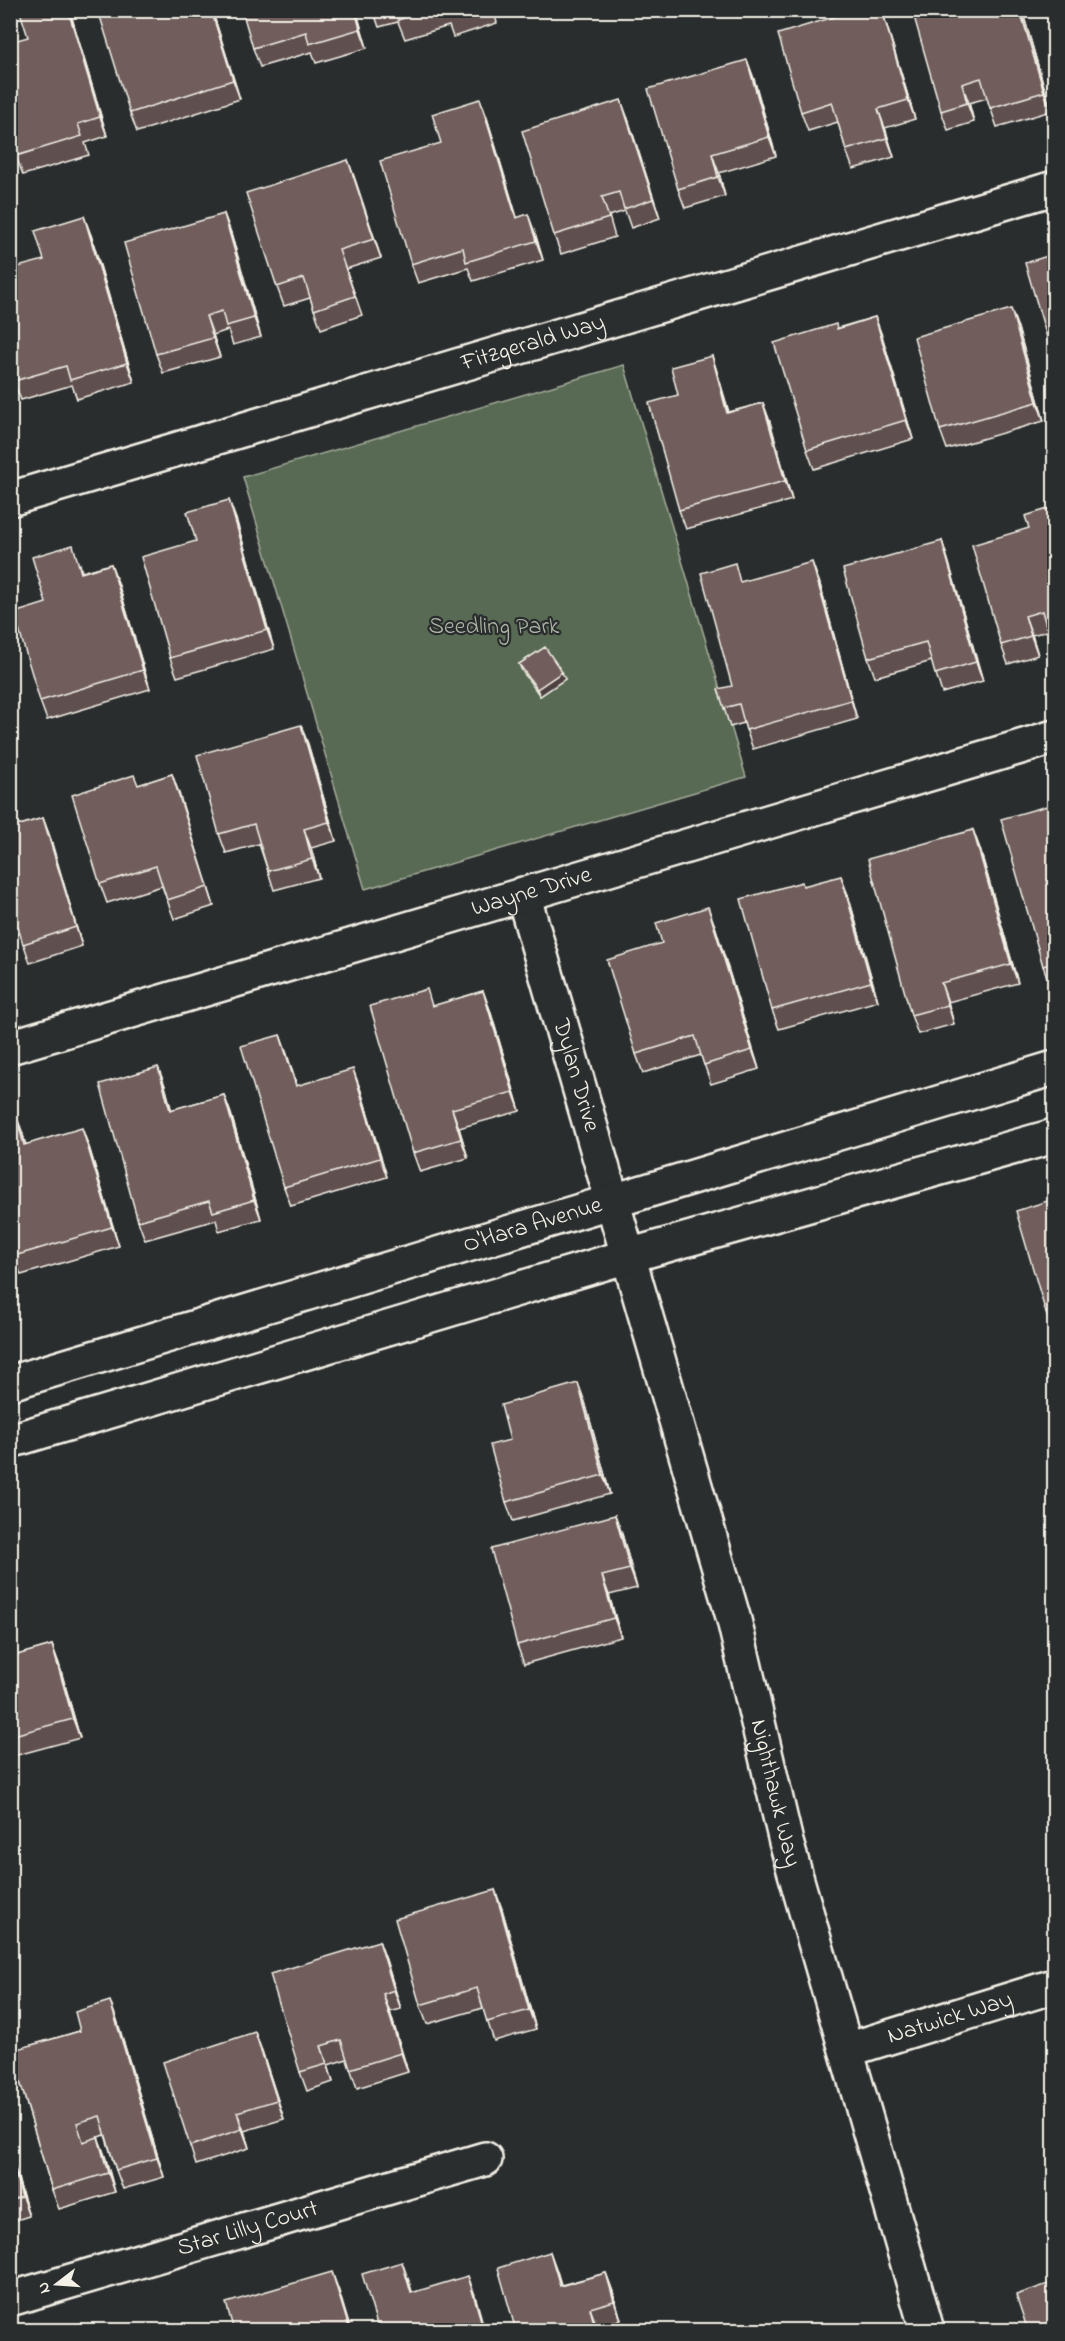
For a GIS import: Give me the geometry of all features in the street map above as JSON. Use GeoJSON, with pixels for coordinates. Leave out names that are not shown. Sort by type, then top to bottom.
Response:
{"type":"FeatureCollection","features":[{"type":"Feature","properties":{"kind":"street","name":"Fitzgerald Way"},"geometry":{"type":"LineString","coordinates":[[10,499],[1054,188]]}},
{"type":"Feature","properties":{"kind":"street","name":"Wayne Drive"},"geometry":{"type":"LineString","coordinates":[[10,1047],[1054,737]]}},
{"type":"Feature","properties":{"kind":"street","name":"Dylan Drive"},"geometry":{"type":"LineString","coordinates":[[523,894],[628,1256]]}},
{"type":"Feature","properties":{"kind":"street","name":"O'Hara Avenue"},"geometry":{"type":"LineString","coordinates":[[10,1383],[613,1204],[1054,1068]]}},
{"type":"Feature","properties":{"kind":"street"},"geometry":{"type":"LineString","coordinates":[[10,1441],[628,1256],[1054,1136]]}},
{"type":"Feature","properties":{"kind":"street","name":"Nighthawk Way"},"geometry":{"type":"LineString","coordinates":[[628,1256],[734,1620],[786,1842],[927,2331]]}},
{"type":"Feature","properties":{"kind":"street","name":"Natwick Way"},"geometry":{"type":"LineString","coordinates":[[847,2050],[1054,1986]]}},
{"type":"Feature","properties":{"kind":"street","name":"Star Lilly Court"},"geometry":{"type":"LineString","coordinates":[[10,2299],[485,2159]]}},
{"type":"Feature","properties":{"kind":"green space","name":"Seedling Park"},"geometry":{"type":"Polygon","coordinates":[[[624,365],[746,777],[365,889],[243,477],[624,365]]]}},
{"type":"Feature","properties":{"kind":"building"},"geometry":{"type":"Polygon","coordinates":[[[24,10],[68,10],[100,117],[78,124],[82,136],[16,156],[10,136],[10,42],[28,37],[20,12],[24,10]]]}},
{"type":"Feature","properties":{"kind":"building"},"geometry":{"type":"Polygon","coordinates":[[[98,10],[211,10],[233,80],[130,113],[98,10]]]}},
{"type":"Feature","properties":{"kind":"building"},"geometry":{"type":"Polygon","coordinates":[[[242,10],[355,10],[360,29],[309,44],[306,32],[253,48],[242,10]]]}},
{"type":"Feature","properties":{"kind":"building"},"geometry":{"type":"Polygon","coordinates":[[[395,10],[429,10],[398,20],[395,10]]]}},
{"type":"Feature","properties":{"kind":"building"},"geometry":{"type":"Polygon","coordinates":[[[444,10],[470,10],[446,18],[444,10]]]}},
{"type":"Feature","properties":{"kind":"building"},"geometry":{"type":"Polygon","coordinates":[[[857,10],[882,10],[908,100],[878,109],[887,138],[846,150],[832,102],[801,112],[778,34],[857,10]]]}},
{"type":"Feature","properties":{"kind":"building"},"geometry":{"type":"Polygon","coordinates":[[[921,10],[1020,10],[1044,92],[990,108],[981,78],[962,84],[967,103],[941,111],[913,13],[921,10]]]}},
{"type":"Feature","properties":{"kind":"building"},"geometry":{"type":"Polygon","coordinates":[[[747,60],[769,137],[712,154],[718,177],[678,189],[648,89],[747,60]]]}},
{"type":"Feature","properties":{"kind":"building"},"geometry":{"type":"Polygon","coordinates":[[[480,99],[516,218],[528,214],[536,241],[466,262],[463,248],[411,264],[380,161],[441,143],[432,114],[480,99]]]}},
{"type":"Feature","properties":{"kind":"building"},"geometry":{"type":"Polygon","coordinates":[[[621,100],[653,199],[624,209],[619,192],[602,197],[609,218],[554,235],[522,131],[621,100]]]}},
{"type":"Feature","properties":{"kind":"building"},"geometry":{"type":"Polygon","coordinates":[[[348,160],[374,239],[339,250],[355,296],[314,310],[304,278],[277,287],[246,193],[348,160]]]}},
{"type":"Feature","properties":{"kind":"building"},"geometry":{"type":"Polygon","coordinates":[[[224,214],[254,318],[226,326],[222,311],[206,316],[213,338],[156,354],[124,243],[224,214]]]}},
{"type":"Feature","properties":{"kind":"building"},"geometry":{"type":"Polygon","coordinates":[[[84,216],[127,363],[70,380],[66,366],[14,381],[10,369],[10,269],[44,260],[35,231],[84,216]]]}},
{"type":"Feature","properties":{"kind":"building"},"geometry":{"type":"Polygon","coordinates":[[[1054,254],[1054,361],[1025,263],[1054,254]]]}},
{"type":"Feature","properties":{"kind":"building"},"geometry":{"type":"Polygon","coordinates":[[[1011,309],[1037,402],[940,430],[914,337],[1011,309]]]}},
{"type":"Feature","properties":{"kind":"building"},"geometry":{"type":"Polygon","coordinates":[[[875,317],[906,420],[807,450],[774,343],[836,324],[837,329],[875,317]]]}},
{"type":"Feature","properties":{"kind":"building"},"geometry":{"type":"Polygon","coordinates":[[[712,356],[727,413],[763,403],[785,481],[679,510],[649,403],[678,395],[671,367],[712,356]]]}},
{"type":"Feature","properties":{"kind":"building"},"geometry":{"type":"Polygon","coordinates":[[[229,500],[267,630],[170,658],[141,557],[196,541],[187,512],[229,500]]]}},
{"type":"Feature","properties":{"kind":"building"},"geometry":{"type":"Polygon","coordinates":[[[1054,507],[1054,638],[1050,640],[1042,611],[1025,616],[1031,636],[1001,645],[972,545],[1029,528],[1025,516],[1054,507]]]}},
{"type":"Feature","properties":{"kind":"building"},"geometry":{"type":"Polygon","coordinates":[[[942,541],[976,662],[935,674],[926,642],[868,658],[843,569],[942,541]]]}},
{"type":"Feature","properties":{"kind":"building"},"geometry":{"type":"Polygon","coordinates":[[[73,545],[81,573],[111,564],[143,670],[40,701],[14,613],[46,603],[32,557],[73,545]]]}},
{"type":"Feature","properties":{"kind":"building"},"geometry":{"type":"Polygon","coordinates":[[[812,562],[851,700],[746,730],[739,704],[724,708],[718,689],[732,686],[701,573],[735,563],[740,582],[812,562]]]}},
{"type":"Feature","properties":{"kind":"building"},"geometry":{"type":"Polygon","coordinates":[[[545,647],[562,672],[537,689],[519,664],[545,647]]]}},
{"type":"Feature","properties":{"kind":"building"},"geometry":{"type":"Polygon","coordinates":[[[301,725],[329,822],[304,829],[312,859],[268,871],[254,824],[219,834],[197,755],[301,725]]]}},
{"type":"Feature","properties":{"kind":"building"},"geometry":{"type":"Polygon","coordinates":[[[172,774],[208,887],[167,900],[156,866],[100,884],[72,795],[134,775],[138,785],[172,774]]]}},
{"type":"Feature","properties":{"kind":"building"},"geometry":{"type":"Polygon","coordinates":[[[1054,804],[1054,963],[1043,966],[1001,819],[1054,804]]]}},
{"type":"Feature","properties":{"kind":"building"},"geometry":{"type":"Polygon","coordinates":[[[43,818],[76,927],[23,944],[14,914],[10,915],[10,828],[43,818]]]}},
{"type":"Feature","properties":{"kind":"building"},"geometry":{"type":"Polygon","coordinates":[[[973,830],[1011,964],[941,983],[948,1005],[911,1015],[868,859],[973,830]]]}},
{"type":"Feature","properties":{"kind":"building"},"geometry":{"type":"Polygon","coordinates":[[[841,876],[871,982],[772,1010],[741,899],[802,882],[803,886],[841,876]]]}},
{"type":"Feature","properties":{"kind":"building"},"geometry":{"type":"Polygon","coordinates":[[[708,907],[752,1050],[704,1065],[695,1036],[636,1054],[607,960],[662,943],[656,923],[708,907]]]}},
{"type":"Feature","properties":{"kind":"building"},"geometry":{"type":"Polygon","coordinates":[[[427,989],[432,1006],[483,991],[513,1092],[452,1109],[461,1139],[413,1153],[370,1006],[427,989]]]}},
{"type":"Feature","properties":{"kind":"building"},"geometry":{"type":"Polygon","coordinates":[[[280,1035],[296,1086],[353,1069],[380,1158],[284,1187],[241,1046],[280,1035]]]}},
{"type":"Feature","properties":{"kind":"building"},"geometry":{"type":"Polygon","coordinates":[[[158,1067],[170,1110],[224,1095],[254,1200],[213,1212],[209,1201],[138,1221],[100,1084],[158,1067]]]}},
{"type":"Feature","properties":{"kind":"building"},"geometry":{"type":"Polygon","coordinates":[[[15,1112],[24,1145],[82,1128],[112,1227],[14,1256],[10,1245],[10,1113],[15,1112]]]}},
{"type":"Feature","properties":{"kind":"building"},"geometry":{"type":"Polygon","coordinates":[[[1054,1199],[1054,1311],[1046,1313],[1016,1211],[1054,1199]]]}},
{"type":"Feature","properties":{"kind":"building"},"geometry":{"type":"Polygon","coordinates":[[[578,1383],[603,1475],[506,1502],[490,1445],[510,1440],[501,1405],[578,1383]]]}},
{"type":"Feature","properties":{"kind":"building"},"geometry":{"type":"Polygon","coordinates":[[[615,1515],[630,1569],[602,1576],[614,1618],[517,1645],[491,1549],[615,1515]]]}},
{"type":"Feature","properties":{"kind":"building"},"geometry":{"type":"Polygon","coordinates":[[[52,1645],[73,1719],[10,1736],[10,1657],[52,1645]]]}},
{"type":"Feature","properties":{"kind":"building"},"geometry":{"type":"Polygon","coordinates":[[[495,1890],[529,2010],[487,2022],[477,1988],[420,2005],[395,1919],[495,1890]]]}},
{"type":"Feature","properties":{"kind":"building"},"geometry":{"type":"Polygon","coordinates":[[[379,1941],[394,1990],[383,1994],[401,2053],[350,2069],[341,2040],[321,2046],[327,2064],[300,2072],[270,1974],[379,1941]]]}},
{"type":"Feature","properties":{"kind":"building"},"geometry":{"type":"Polygon","coordinates":[[[110,2001],[157,2158],[116,2170],[100,2116],[77,2123],[83,2142],[98,2137],[108,2173],[52,2190],[11,2051],[80,2031],[75,2012],[110,2001]]]}},
{"type":"Feature","properties":{"kind":"building"},"geometry":{"type":"Polygon","coordinates":[[[255,2032],[277,2100],[237,2112],[242,2129],[190,2146],[163,2062],[255,2032]]]}},
{"type":"Feature","properties":{"kind":"building"},"geometry":{"type":"Polygon","coordinates":[[[10,2157],[22,2197],[10,2201],[10,2157]]]}},
{"type":"Feature","properties":{"kind":"building"},"geometry":{"type":"Polygon","coordinates":[[[550,2252],[560,2286],[606,2273],[614,2301],[590,2308],[596,2331],[516,2331],[498,2268],[550,2252]]]}},
{"type":"Feature","properties":{"kind":"building"},"geometry":{"type":"Polygon","coordinates":[[[402,2262],[411,2293],[468,2276],[484,2331],[379,2331],[362,2274],[402,2262]]]}},
{"type":"Feature","properties":{"kind":"building"},"geometry":{"type":"Polygon","coordinates":[[[332,2272],[350,2331],[234,2331],[226,2303],[332,2272]]]}},
{"type":"Feature","properties":{"kind":"building"},"geometry":{"type":"Polygon","coordinates":[[[1054,2282],[1054,2331],[1028,2331],[1016,2295],[1054,2282]]]}}]}
